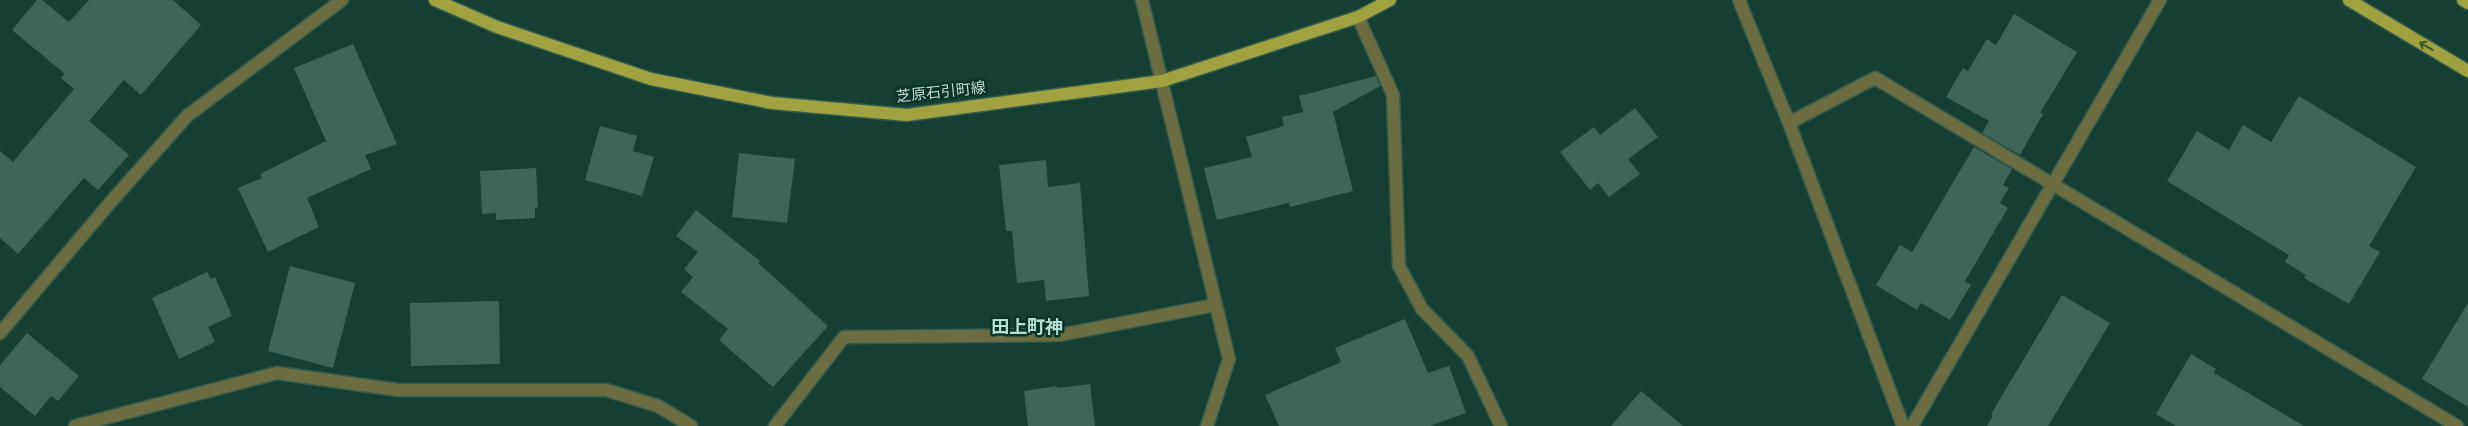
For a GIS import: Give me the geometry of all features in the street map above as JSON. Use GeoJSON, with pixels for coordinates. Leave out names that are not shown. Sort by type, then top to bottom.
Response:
{"type":"FeatureCollection","features":[{"type":"Feature","properties":{"kind":"main road","name":"芝原石引町線"},"geometry":{"type":"LineString","coordinates":[[435,0],[497,27],[651,79],[772,103],[907,115],[1162,81],[1358,17],[1390,0]]}},
{"type":"Feature","properties":{"kind":"main road"},"geometry":{"type":"LineString","coordinates":[[2349,0],[2468,71]]}},
{"type":"Feature","properties":{"kind":"main road"},"geometry":{"type":"LineString","coordinates":[[2463,0],[2468,3]]}},
{"type":"Feature","properties":{"kind":"street"},"geometry":{"type":"LineString","coordinates":[[0,333],[102,211],[186,116],[342,0]]}},
{"type":"Feature","properties":{"kind":"street"},"geometry":{"type":"LineString","coordinates":[[1142,0],[1229,359],[1207,426]]}},
{"type":"Feature","properties":{"kind":"street"},"geometry":{"type":"LineString","coordinates":[[1739,0],[1789,123],[1903,426]]}},
{"type":"Feature","properties":{"kind":"street"},"geometry":{"type":"LineString","coordinates":[[1912,426],[2160,0]]}},
{"type":"Feature","properties":{"kind":"street"},"geometry":{"type":"LineString","coordinates":[[1358,17],[1394,96],[1399,266],[1422,309],[1468,356],[1501,426]]}},
{"type":"Feature","properties":{"kind":"street"},"geometry":{"type":"LineString","coordinates":[[1789,123],[1876,78],[2457,426]]}},
{"type":"Feature","properties":{"kind":"street"},"geometry":{"type":"LineString","coordinates":[[776,426],[844,337],[1060,335],[1215,305]]}},
{"type":"Feature","properties":{"kind":"street"},"geometry":{"type":"LineString","coordinates":[[75,426],[276,373],[398,390],[606,390],[658,406],[691,426]]}},
{"type":"Feature","properties":{"kind":"building"},"geometry":{"type":"Polygon","coordinates":[[[37,0],[42,0],[69,22],[89,0],[173,0],[201,25],[141,95],[124,80],[89,121],[129,155],[98,190],[84,178],[18,254],[0,238],[0,151],[13,162],[74,89],[61,78],[65,74],[12,30],[37,0]]]}},
{"type":"Feature","properties":{"kind":"building"},"geometry":{"type":"Polygon","coordinates":[[[2014,14],[2077,52],[2040,113],[2043,114],[2020,155],[1982,133],[1989,121],[1946,97],[1963,68],[1968,71],[1987,39],[1996,45],[2014,14]]]}},
{"type":"Feature","properties":{"kind":"building"},"geometry":{"type":"Polygon","coordinates":[[[353,44],[397,144],[365,155],[371,169],[307,198],[319,227],[268,252],[238,188],[262,178],[260,174],[326,141],[294,68],[353,44]]]}},
{"type":"Feature","properties":{"kind":"building"},"geometry":{"type":"Polygon","coordinates":[[[1376,76],[1380,86],[1333,112],[1353,191],[1290,207],[1289,203],[1217,220],[1204,168],[1252,157],[1246,137],[1284,126],[1282,117],[1303,112],[1299,96],[1376,76]]]}},
{"type":"Feature","properties":{"kind":"building"},"geometry":{"type":"Polygon","coordinates":[[[2299,96],[2416,167],[2369,246],[2380,252],[2349,304],[2304,278],[2306,275],[2285,262],[2289,255],[2167,181],[2197,131],[2229,150],[2243,125],[2271,142],[2299,96]]]}},
{"type":"Feature","properties":{"kind":"building"},"geometry":{"type":"Polygon","coordinates":[[[1635,108],[1658,137],[1628,159],[1640,174],[1609,197],[1598,183],[1590,190],[1560,152],[1594,127],[1600,135],[1635,108]]]}},
{"type":"Feature","properties":{"kind":"building"},"geometry":{"type":"Polygon","coordinates":[[[600,126],[637,136],[633,151],[654,157],[642,196],[585,180],[600,126]]]}},
{"type":"Feature","properties":{"kind":"building"},"geometry":{"type":"Polygon","coordinates":[[[1974,147],[2012,169],[2003,185],[2009,188],[2000,203],[2008,208],[1965,281],[1971,285],[1950,320],[1921,303],[1917,310],[1876,285],[1900,245],[1912,252],[1974,147]]]}},
{"type":"Feature","properties":{"kind":"building"},"geometry":{"type":"Polygon","coordinates":[[[739,153],[795,159],[787,223],[732,217],[739,153]]]}},
{"type":"Feature","properties":{"kind":"building"},"geometry":{"type":"Polygon","coordinates":[[[1046,160],[1048,187],[1080,183],[1089,296],[1046,301],[1044,280],[1017,283],[1012,231],[1006,231],[999,165],[1046,160]]]}},
{"type":"Feature","properties":{"kind":"building"},"geometry":{"type":"Polygon","coordinates":[[[536,168],[538,207],[535,208],[535,218],[496,220],[496,213],[482,214],[480,171],[536,168]]]}},
{"type":"Feature","properties":{"kind":"building"},"geometry":{"type":"Polygon","coordinates":[[[696,210],[760,261],[758,263],[828,326],[773,387],[719,340],[728,329],[681,292],[693,277],[684,269],[698,252],[676,236],[696,210]]]}},
{"type":"Feature","properties":{"kind":"building"},"geometry":{"type":"Polygon","coordinates":[[[290,266],[355,283],[333,368],[268,351],[290,266]]]}},
{"type":"Feature","properties":{"kind":"building"},"geometry":{"type":"Polygon","coordinates":[[[207,272],[211,279],[215,277],[232,316],[208,327],[215,342],[179,359],[152,298],[207,272]]]}},
{"type":"Feature","properties":{"kind":"building"},"geometry":{"type":"Polygon","coordinates":[[[2062,295],[2110,323],[2048,426],[1987,426],[1993,416],[1991,414],[2062,295]]]}},
{"type":"Feature","properties":{"kind":"building"},"geometry":{"type":"Polygon","coordinates":[[[499,301],[500,364],[411,366],[410,303],[499,301]]]}},
{"type":"Feature","properties":{"kind":"building"},"geometry":{"type":"Polygon","coordinates":[[[2468,303],[2468,407],[2422,379],[2468,303]]]}},
{"type":"Feature","properties":{"kind":"building"},"geometry":{"type":"Polygon","coordinates":[[[1405,319],[1428,373],[1449,366],[1466,413],[1430,426],[1279,426],[1265,395],[1341,362],[1335,348],[1405,319]]]}},
{"type":"Feature","properties":{"kind":"building"},"geometry":{"type":"Polygon","coordinates":[[[27,333],[79,376],[58,401],[51,396],[35,416],[0,387],[0,365],[27,333]]]}},
{"type":"Feature","properties":{"kind":"building"},"geometry":{"type":"Polygon","coordinates":[[[2191,354],[2216,369],[2214,373],[2304,426],[2176,426],[2156,414],[2191,354]]]}},
{"type":"Feature","properties":{"kind":"building"},"geometry":{"type":"Polygon","coordinates":[[[1090,384],[1095,426],[1028,426],[1024,391],[1090,384]]]}},
{"type":"Feature","properties":{"kind":"building"},"geometry":{"type":"Polygon","coordinates":[[[1641,391],[1683,426],[1611,426],[1641,391]]]}},
{"type":"Feature","properties":{"kind":"district","name":"田上町神"},"geometry":{"type":"Point","coordinates":[1027,327]}}]}
